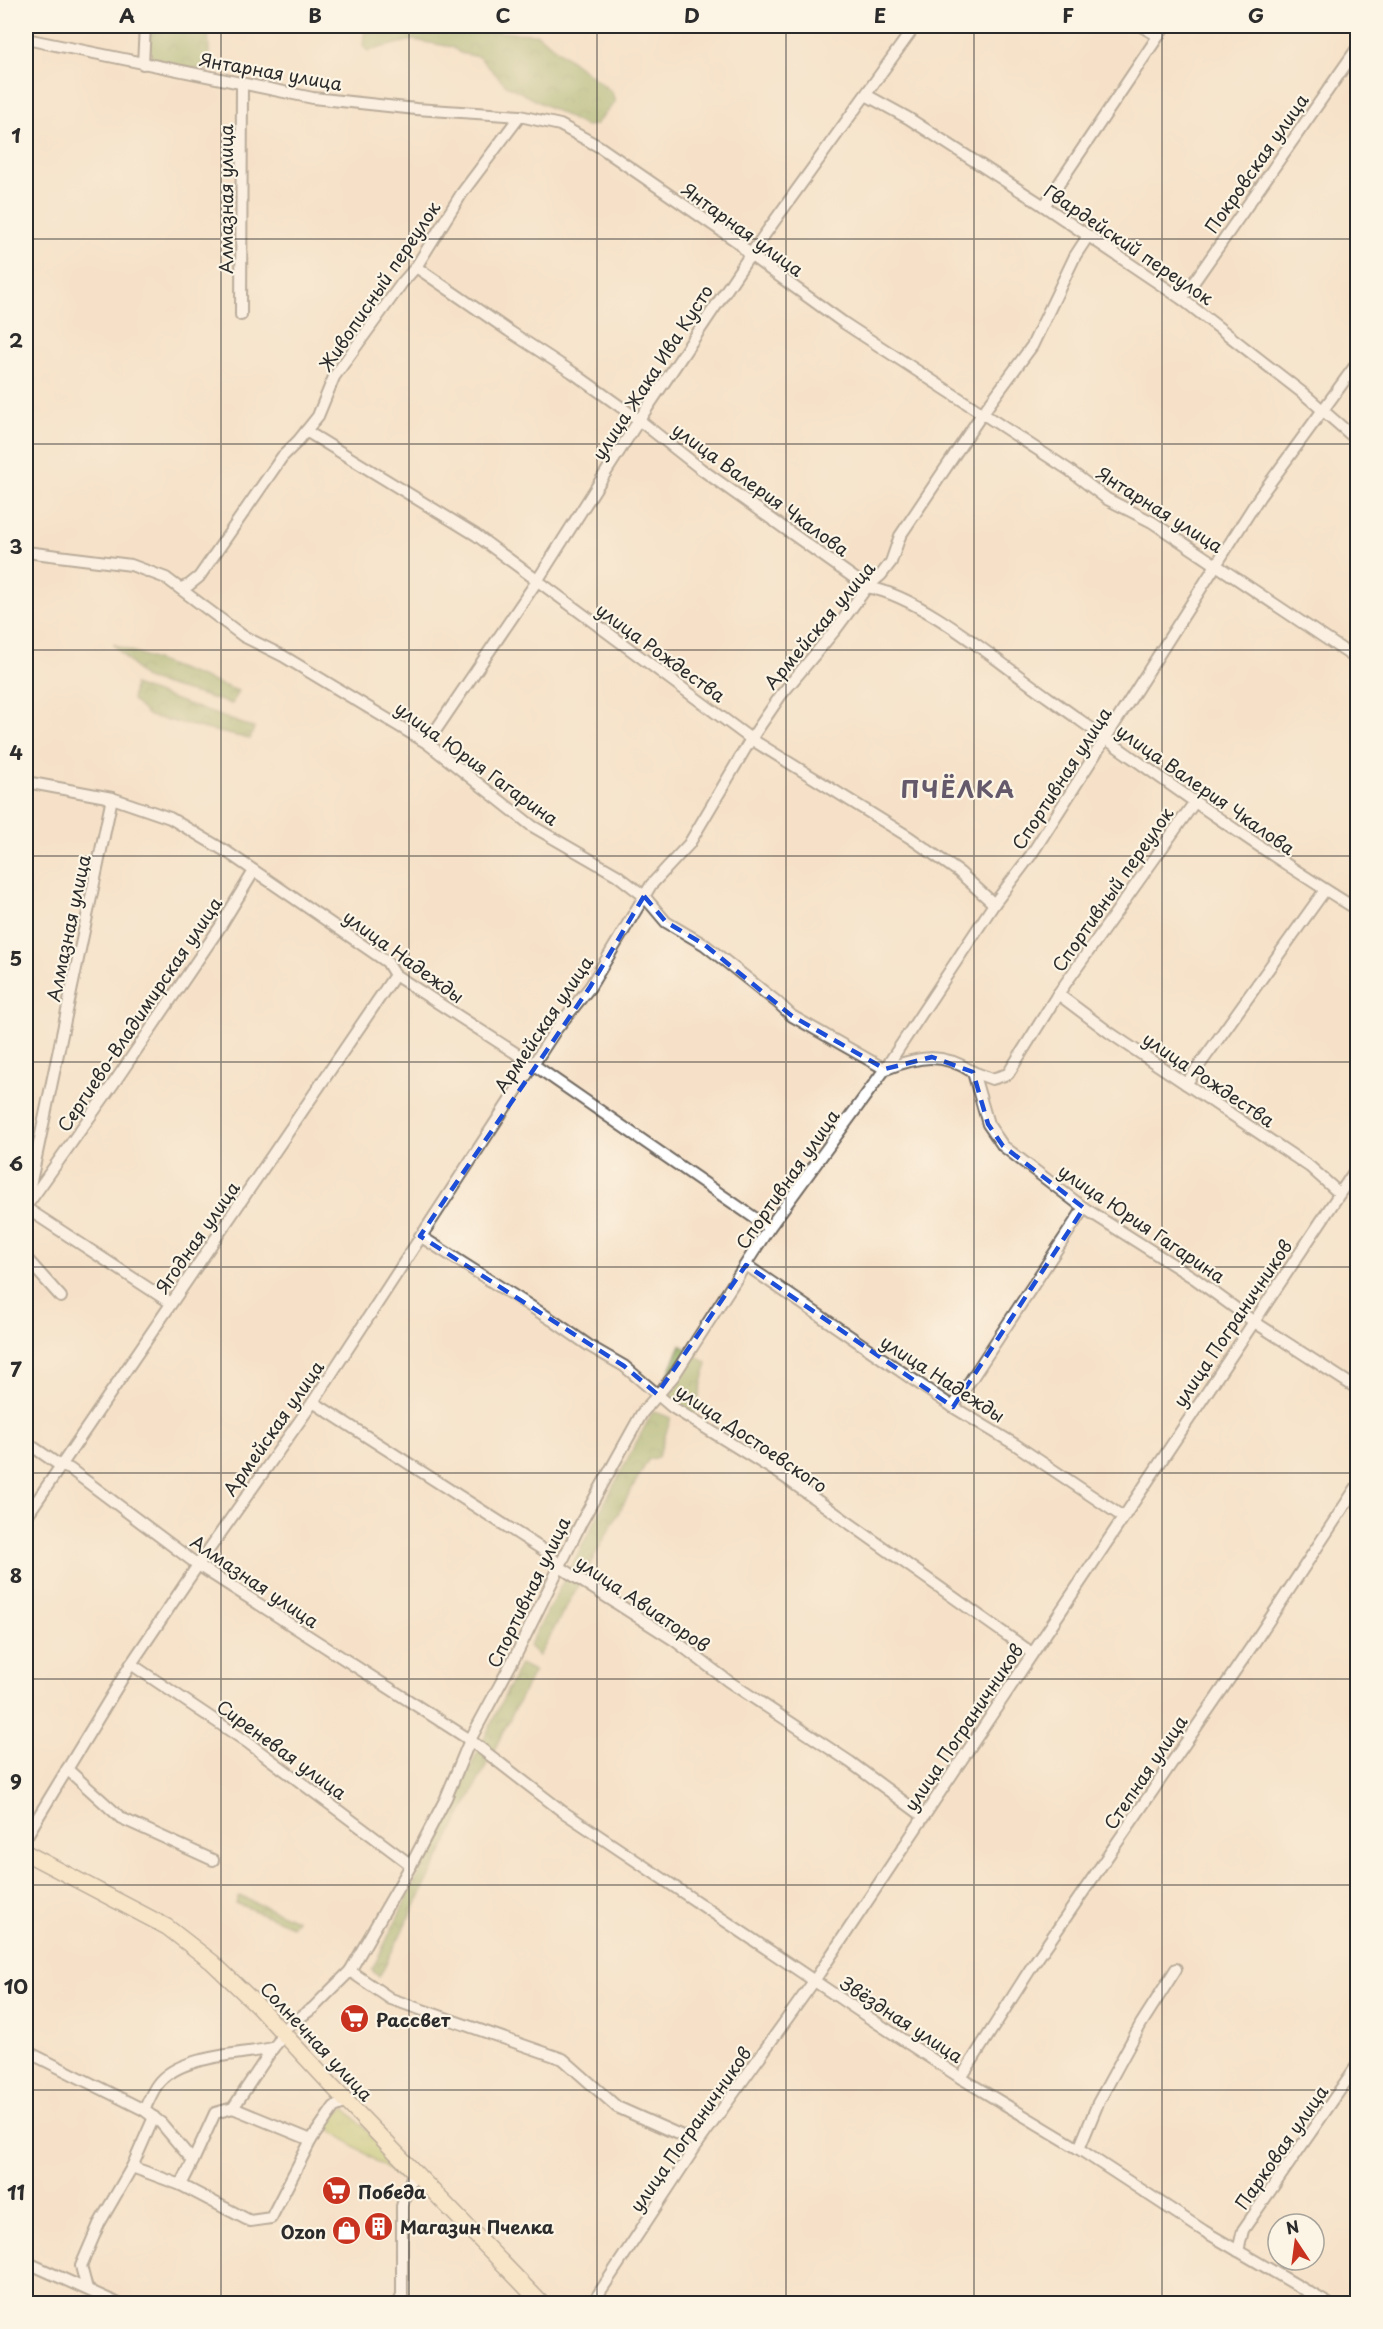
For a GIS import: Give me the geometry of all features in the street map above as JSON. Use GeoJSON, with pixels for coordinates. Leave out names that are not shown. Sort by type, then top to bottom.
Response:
{"type":"FeatureCollection","features":[{"type":"Feature","properties":{"kind":"street"},"geometry":{"type":"LineString","coordinates":[[143,64],[145,26]]}},
{"type":"Feature","properties":{"kind":"street","name":"улица Жака Ива Кусто"},"geometry":{"type":"LineString","coordinates":[[427,743],[537,581],[639,420],[750,255],[915,26]]}},
{"type":"Feature","properties":{"kind":"street"},"geometry":{"type":"LineString","coordinates":[[1141,26],[1158,36]]}},
{"type":"Feature","properties":{"kind":"street"},"geometry":{"type":"LineString","coordinates":[[1044,206],[1165,26]]}},
{"type":"Feature","properties":{"kind":"street","name":"Янтарная улица"},"geometry":{"type":"LineString","coordinates":[[26,39],[325,99],[416,109],[520,116],[560,125],[600,147],[739,243],[750,255],[844,322],[1069,470],[1107,499],[1152,522],[1358,660]]}},
{"type":"Feature","properties":{"kind":"street","name":"Покровская улица"},"geometry":{"type":"LineString","coordinates":[[1182,299],[1358,47]]}},
{"type":"Feature","properties":{"kind":"street","name":"Алмазная улица"},"geometry":{"type":"LineString","coordinates":[[242,84],[242,315]]}},
{"type":"Feature","properties":{"kind":"street","name":"Гвардейский переулок"},"geometry":{"type":"LineString","coordinates":[[866,95],[908,118],[1182,299],[1323,410],[1358,441]]}},
{"type":"Feature","properties":{"kind":"street","name":"Живописный переулок"},"geometry":{"type":"LineString","coordinates":[[181,588],[199,577],[282,456],[318,416],[334,377],[402,282],[416,267],[462,193],[520,116]]}},
{"type":"Feature","properties":{"kind":"street","name":"Армейская улица"},"geometry":{"type":"LineString","coordinates":[[26,1837],[131,1664],[313,1402],[557,1029],[590,987],[651,885],[689,844],[751,739],[781,694],[836,629],[867,587],[891,562],[900,536],[982,414],[1032,346],[1075,256],[1088,236]]}},
{"type":"Feature","properties":{"kind":"street","name":"улица Валерия Чкалова"},"geometry":{"type":"LineString","coordinates":[[416,267],[639,420],[701,470],[867,587],[886,590],[940,620],[1280,863],[1358,910]]}},
{"type":"Feature","properties":{"kind":"street","name":"Спортивная улица"},"geometry":{"type":"LineString","coordinates":[[281,2031],[313,2008],[350,1971],[411,1865],[446,1798],[470,1740],[517,1653],[582,1521],[642,1413],[673,1377],[769,1228],[885,1069],[994,904],[1031,855],[1260,496],[1358,362]]}},
{"type":"Feature","properties":{"kind":"street","name":"улица Рождества"},"geometry":{"type":"LineString","coordinates":[[306,431],[476,536],[751,739],[909,837],[959,872],[994,904]]}},
{"type":"Feature","properties":{"kind":"street","name":"улица Юрия Гагарина"},"geometry":{"type":"LineString","coordinates":[[26,552],[131,565],[166,578],[243,636],[283,656],[427,743],[532,826],[617,875],[644,896],[666,922],[705,945],[792,1016],[885,1069]]}},
{"type":"Feature","properties":{"kind":"street","name":"улица Надежды"},"geometry":{"type":"LineString","coordinates":[[26,782],[112,798],[170,818],[227,852],[387,962],[395,975],[534,1065],[769,1228]]}},
{"type":"Feature","properties":{"kind":"street","name":"Алмазная улица"},"geometry":{"type":"LineString","coordinates":[[26,1205],[112,798]]}},
{"type":"Feature","properties":{"kind":"street","name":"Спортивный переулок"},"geometry":{"type":"LineString","coordinates":[[973,1072],[992,1079],[1008,1074],[1058,994],[1194,803]]}},
{"type":"Feature","properties":{"kind":"street","name":"Сергиево-Владимирская улица"},"geometry":{"type":"LineString","coordinates":[[26,1205],[109,1090],[220,927],[254,871]]}},
{"type":"Feature","properties":{"kind":"street"},"geometry":{"type":"LineString","coordinates":[[1186,1084],[1325,890]]}},
{"type":"Feature","properties":{"kind":"street","name":"Ягодная улица"},"geometry":{"type":"LineString","coordinates":[[26,1517],[59,1465],[395,975]]}},
{"type":"Feature","properties":{"kind":"street","name":"улица Рождества"},"geometry":{"type":"LineString","coordinates":[[1058,994],[1110,1033],[1310,1167],[1339,1193]]}},
{"type":"Feature","properties":{"kind":"street"},"geometry":{"type":"LineString","coordinates":[[885,1069],[903,1062],[932,1057],[958,1062],[973,1072]]}},
{"type":"Feature","properties":{"kind":"street","name":"улица Юрия Гагарина"},"geometry":{"type":"LineString","coordinates":[[973,1072],[988,1124],[1003,1146],[1084,1208],[1194,1278],[1253,1321],[1358,1389]]}},
{"type":"Feature","properties":{"kind":"street","name":"улица Пограничников"},"geometry":{"type":"LineString","coordinates":[[592,2304],[698,2143],[814,1981],[1358,1166]]}},
{"type":"Feature","properties":{"kind":"street"},"geometry":{"type":"LineString","coordinates":[[26,1205],[171,1304]]}},
{"type":"Feature","properties":{"kind":"street"},"geometry":{"type":"LineString","coordinates":[[953,1407],[1084,1208]]}},
{"type":"Feature","properties":{"kind":"street","name":"улица Достоевского"},"geometry":{"type":"LineString","coordinates":[[420,1236],[624,1366],[672,1407],[780,1474],[1032,1653]]}},
{"type":"Feature","properties":{"kind":"street"},"geometry":{"type":"LineString","coordinates":[[26,1258],[61,1297]]}},
{"type":"Feature","properties":{"kind":"street","name":"улица Надежды"},"geometry":{"type":"LineString","coordinates":[[746,1265],[953,1407],[1016,1445],[1123,1517]]}},
{"type":"Feature","properties":{"kind":"street","name":"улица Авиаторов"},"geometry":{"type":"LineString","coordinates":[[313,1402],[548,1553],[560,1567],[674,1640],[728,1681],[850,1761],[923,1816]]}},
{"type":"Feature","properties":{"kind":"street","name":"Алмазная улица"},"geometry":{"type":"LineString","coordinates":[[26,1442],[59,1465],[70,1469],[198,1565],[470,1740]]}},
{"type":"Feature","properties":{"kind":"street","name":"Степная улица"},"geometry":{"type":"LineString","coordinates":[[961,2078],[1031,1968],[1252,1646],[1358,1485]]}},
{"type":"Feature","properties":{"kind":"street","name":"Сиреневая улица"},"geometry":{"type":"LineString","coordinates":[[131,1664],[247,1742],[411,1865]]}},
{"type":"Feature","properties":{"kind":"street","name":"Звёздная улица"},"geometry":{"type":"LineString","coordinates":[[470,1740],[561,1812],[961,2078],[1079,2149],[1238,2251],[1329,2304]]}},
{"type":"Feature","properties":{"kind":"street"},"geometry":{"type":"LineString","coordinates":[[67,1769],[121,1818],[213,1860]]}},
{"type":"Feature","properties":{"kind":"street","name":"Солнечная улица"},"geometry":{"type":"LineString","coordinates":[[26,1853],[167,1927],[233,1981],[542,2304]]}},
{"type":"Feature","properties":{"kind":"street"},"geometry":{"type":"LineString","coordinates":[[1079,2149],[1098,2103],[1140,2024],[1176,1969]]}},
{"type":"Feature","properties":{"kind":"street"},"geometry":{"type":"LineString","coordinates":[[350,1971],[391,1999],[562,2059],[617,2107],[698,2143]]}},
{"type":"Feature","properties":{"kind":"street"},"geometry":{"type":"LineString","coordinates":[[233,2108],[272,2053],[279,2041],[281,2031]]}},
{"type":"Feature","properties":{"kind":"street"},"geometry":{"type":"LineString","coordinates":[[87,2289],[81,2266],[99,2224],[132,2167],[158,2083],[174,2069],[211,2058],[273,2048]]}},
{"type":"Feature","properties":{"kind":"street"},"geometry":{"type":"LineString","coordinates":[[26,2051],[149,2113],[193,2161]]}},
{"type":"Feature","properties":{"kind":"street","name":"Парковая улица"},"geometry":{"type":"LineString","coordinates":[[1238,2251],[1243,2230],[1358,2064]]}},
{"type":"Feature","properties":{"kind":"street"},"geometry":{"type":"LineString","coordinates":[[132,2167],[181,2185],[250,2221],[271,2218],[311,2140],[334,2107],[347,2102]]}},
{"type":"Feature","properties":{"kind":"street"},"geometry":{"type":"LineString","coordinates":[[181,2185],[215,2113],[233,2108],[311,2140]]}},
{"type":"Feature","properties":{"kind":"street"},"geometry":{"type":"LineString","coordinates":[[398,2304],[402,2295],[402,2206],[414,2171]]}},
{"type":"Feature","properties":{"kind":"street"},"geometry":{"type":"LineString","coordinates":[[26,2262],[119,2304]]}},
{"type":"Feature","properties":{"kind":"highlighted area"},"geometry":{"type":"Polygon","coordinates":[[[644,896],[666,922],[705,945],[792,1016],[885,1069],[932,1057],[973,1072],[988,1124],[1003,1146],[1084,1208],[953,1407],[746,1265],[657,1394],[624,1366],[420,1236],[590,987],[644,896]]]}},
{"type":"Feature","properties":{"kind":"green space"},"geometry":{"type":"Polygon","coordinates":[[[150,26],[208,26],[210,71],[153,62],[149,49],[150,26]]]}},
{"type":"Feature","properties":{"kind":"green space"},"geometry":{"type":"Polygon","coordinates":[[[379,26],[458,26],[499,32],[537,34],[612,92],[615,102],[595,125],[585,126],[506,85],[479,57],[460,53],[452,47],[413,40],[368,51],[363,47],[364,32],[379,26]]]}},
{"type":"Feature","properties":{"kind":"green space"},"geometry":{"type":"Polygon","coordinates":[[[113,644],[238,691],[232,704],[145,679],[113,644]]]}},
{"type":"Feature","properties":{"kind":"green space"},"geometry":{"type":"Polygon","coordinates":[[[134,685],[254,728],[250,739],[149,716],[132,700],[134,685]]]}},
{"type":"Feature","properties":{"kind":"green space"},"geometry":{"type":"Polygon","coordinates":[[[681,1345],[707,1363],[695,1414],[685,1417],[661,1391],[681,1345]]]}},
{"type":"Feature","properties":{"kind":"green space"},"geometry":{"type":"Polygon","coordinates":[[[653,1411],[671,1418],[658,1457],[648,1460],[539,1656],[529,1646],[653,1411]]]}},
{"type":"Feature","properties":{"kind":"green space"},"geometry":{"type":"Polygon","coordinates":[[[520,1664],[534,1671],[379,1977],[372,1970],[520,1664]]]}},
{"type":"Feature","properties":{"kind":"green space"},"geometry":{"type":"Polygon","coordinates":[[[239,1896],[297,1920],[292,1926],[236,1903],[239,1896]]]}},
{"type":"Feature","properties":{"kind":"green space"},"geometry":{"type":"Polygon","coordinates":[[[345,2108],[403,2169],[400,2178],[327,2127],[332,2117],[345,2108]]]}},
{"type":"Feature","properties":{"kind":"place","name":"Рассвет"},"geometry":{"type":"Point","coordinates":[355,2019]}},
{"type":"Feature","properties":{"kind":"place","name":"Победа"},"geometry":{"type":"Point","coordinates":[337,2191]}},
{"type":"Feature","properties":{"kind":"place","name":"Магазин Пчелка"},"geometry":{"type":"Point","coordinates":[379,2226]}},
{"type":"Feature","properties":{"kind":"place","name":"Ozon"},"geometry":{"type":"Point","coordinates":[347,2231]}},
{"type":"Feature","properties":{"kind":"district","name":"ПЧЁЛКА"},"geometry":{"type":"Point","coordinates":[958,788]}}]}
